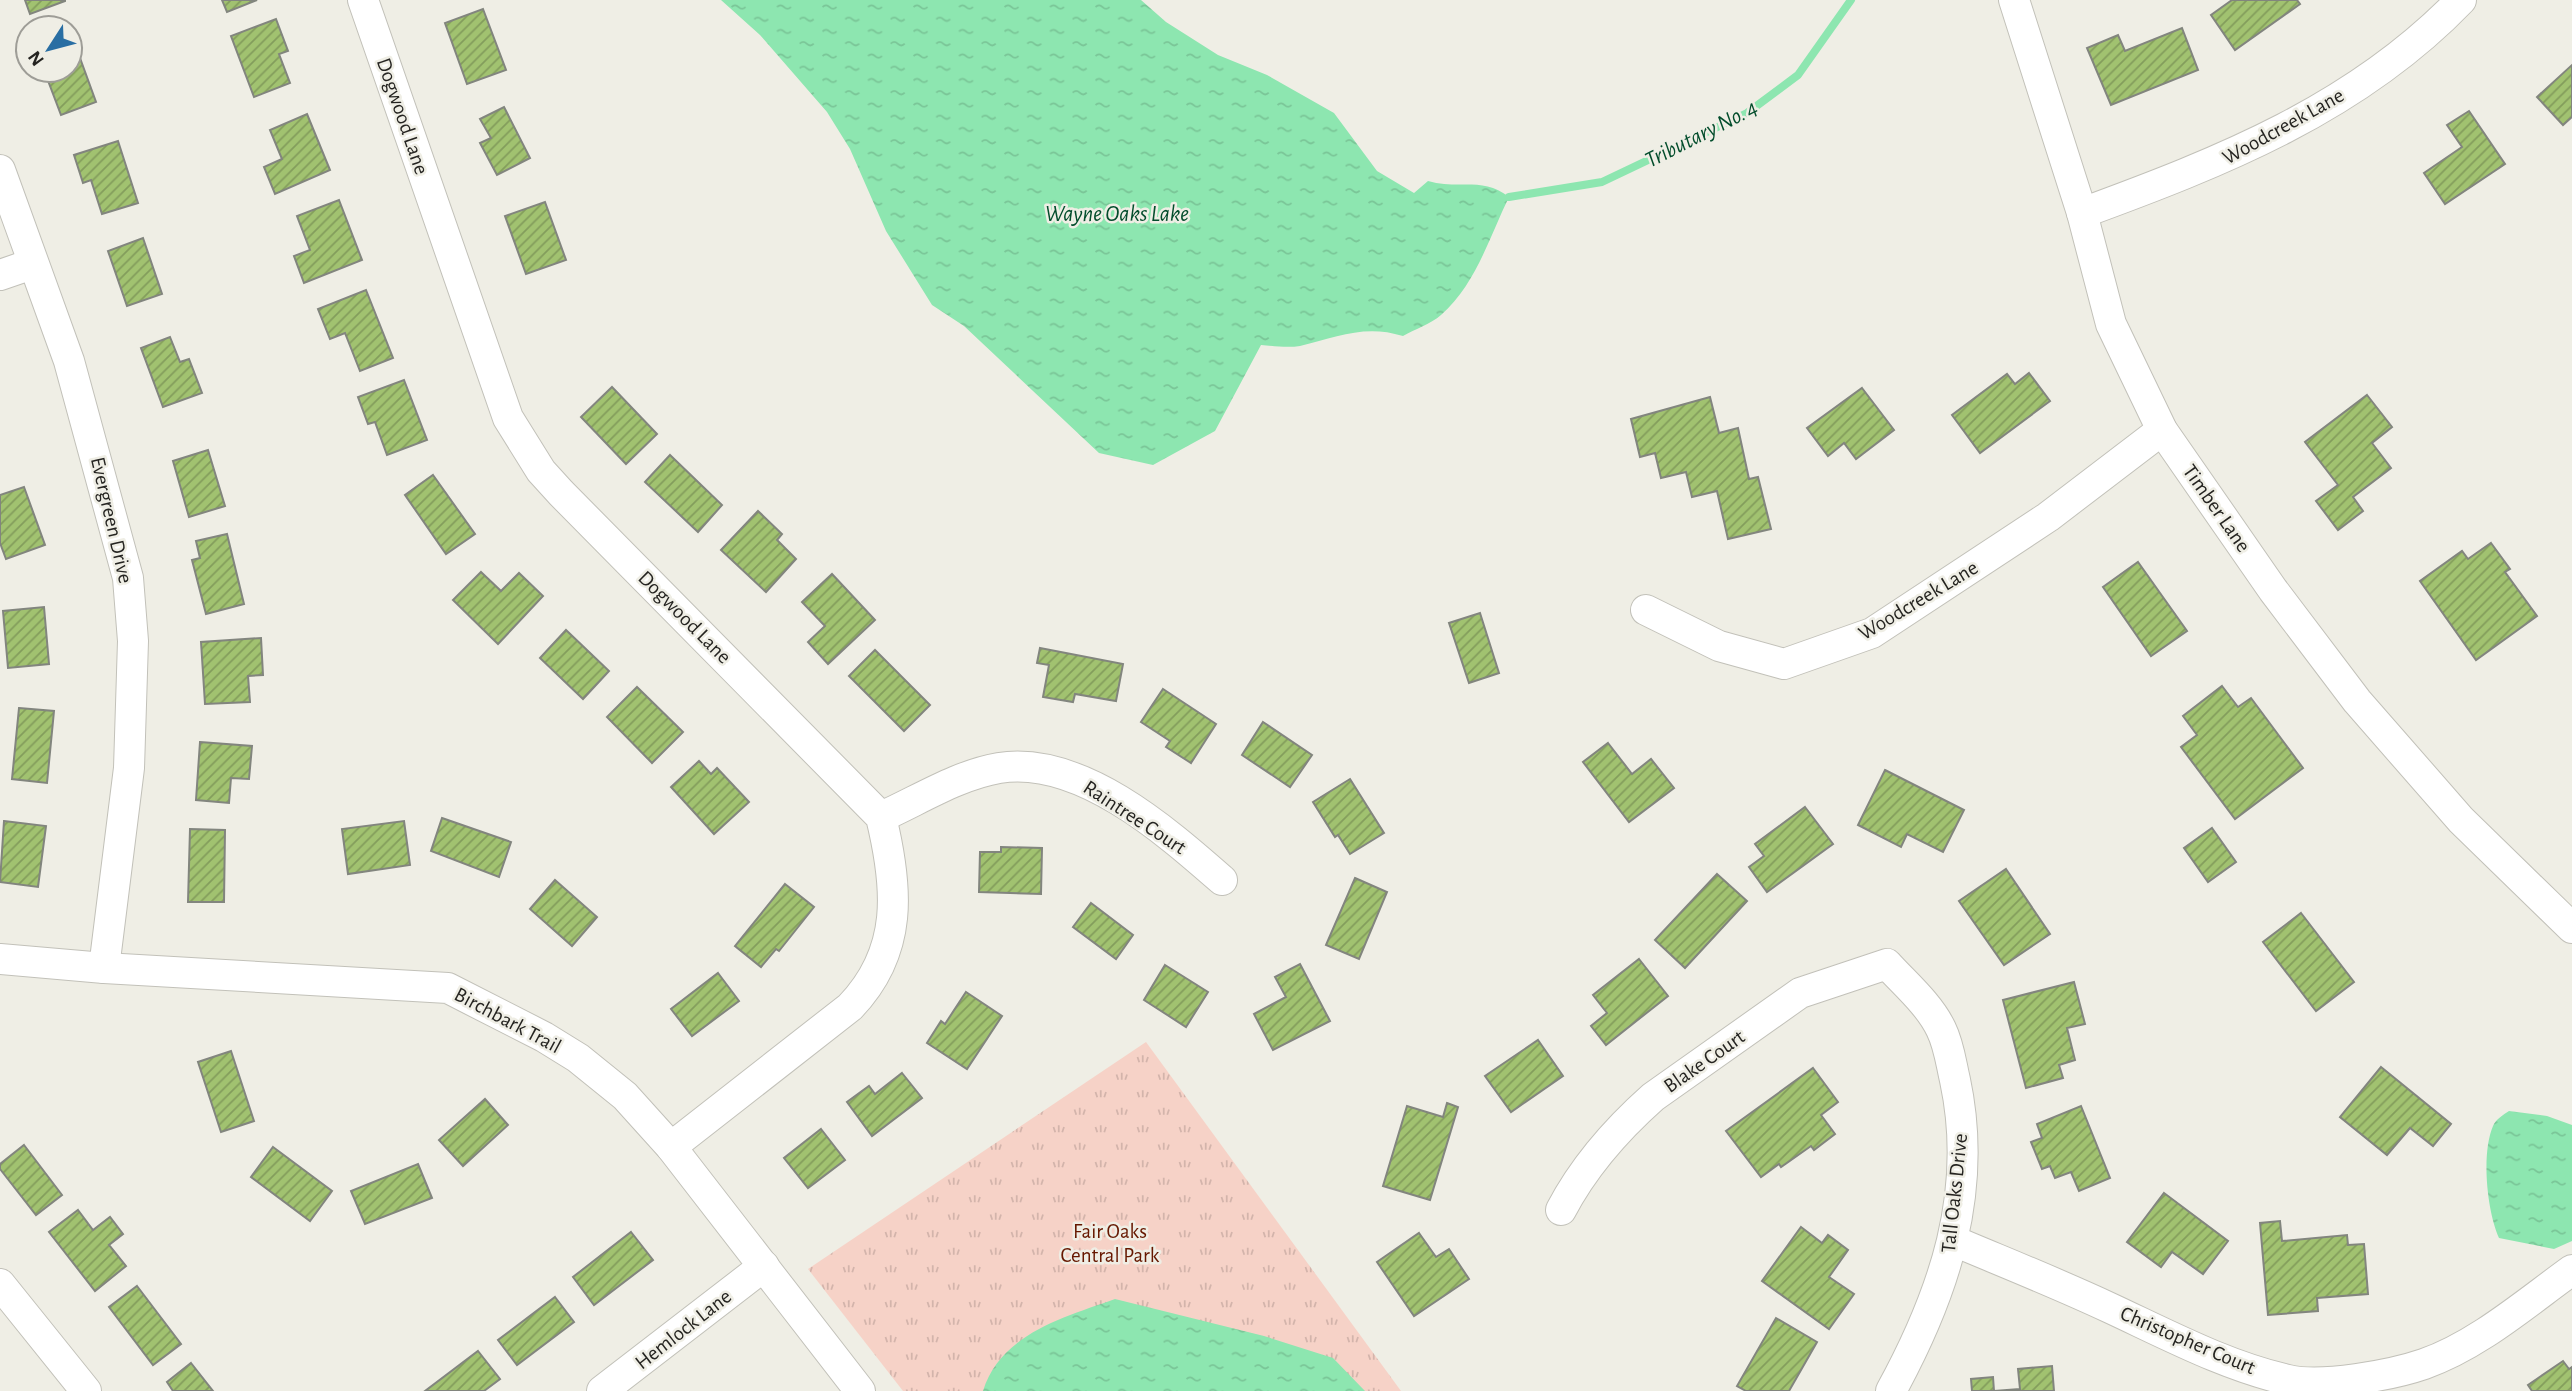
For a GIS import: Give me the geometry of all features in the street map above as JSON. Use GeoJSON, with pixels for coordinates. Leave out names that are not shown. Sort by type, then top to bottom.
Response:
{"type":"FeatureCollection","features":[{"type":"Feature","properties":{"kind":"street","name":"Dogwood Lane"},"geometry":{"type":"LineString","coordinates":[[363,0],[508,418],[521,442],[561,493],[881,817]]}},
{"type":"Feature","properties":{"kind":"street","name":"Timber Lane"},"geometry":{"type":"LineString","coordinates":[[2014,0],[2082,213],[2111,324],[2162,430],[2273,590],[2357,701],[2460,820],[2572,928]]}},
{"type":"Feature","properties":{"kind":"street","name":"Woodcreek Lane"},"geometry":{"type":"LineString","coordinates":[[2082,213],[2201,170],[2256,145],[2317,111],[2408,47],[2461,0]]}},
{"type":"Feature","properties":{"kind":"street","name":"Evergreen Drive"},"geometry":{"type":"LineString","coordinates":[[0,170],[69,361],[128,578],[133,641],[129,768],[104,968]]}},
{"type":"Feature","properties":{"kind":"street"},"geometry":{"type":"LineString","coordinates":[[0,275],[32,264]]}},
{"type":"Feature","properties":{"kind":"street","name":"Woodcreek Lane"},"geometry":{"type":"LineString","coordinates":[[1646,610],[1718,646],[1784,664],[1797,660],[1872,633],[1936,593],[2048,517],[2162,430]]}},
{"type":"Feature","properties":{"kind":"street","name":"Raintree Court"},"geometry":{"type":"LineString","coordinates":[[881,817],[980,772],[1002,768],[1055,773],[1101,789],[1181,845],[1222,880]]}},
{"type":"Feature","properties":{"kind":"street"},"geometry":{"type":"LineString","coordinates":[[671,1147],[850,1007],[864,993],[877,972],[891,935],[893,883],[881,817]]}},
{"type":"Feature","properties":{"kind":"street","name":"Birchbark Trail"},"geometry":{"type":"LineString","coordinates":[[0,959],[104,968],[448,988],[544,1037],[578,1058],[625,1096],[671,1147],[860,1391]]}},
{"type":"Feature","properties":{"kind":"street","name":"Blake Court"},"geometry":{"type":"LineString","coordinates":[[1560,1210],[1575,1182],[1634,1114],[1653,1097],[1800,993],[1887,964]]}},
{"type":"Feature","properties":{"kind":"street","name":"Tall Oaks Drive"},"geometry":{"type":"LineString","coordinates":[[1887,964],[1931,1012],[1948,1047],[1962,1129],[1954,1241],[1931,1314],[1891,1391]]}},
{"type":"Feature","properties":{"kind":"street","name":"Christopher Court"},"geometry":{"type":"LineString","coordinates":[[1954,1241],[2063,1286],[2208,1354],[2290,1381],[2355,1380],[2392,1374],[2426,1363],[2483,1333],[2572,1270]]}},
{"type":"Feature","properties":{"kind":"street","name":"Hemlock Lane"},"geometry":{"type":"LineString","coordinates":[[602,1391],[764,1266]]}},
{"type":"Feature","properties":{"kind":"street"},"geometry":{"type":"LineString","coordinates":[[0,1284],[86,1391]]}},
{"type":"Feature","properties":{"kind":"green space","name":"Fair Oaks Central Park"},"geometry":{"type":"Polygon","coordinates":[[[1146,1042],[1401,1391],[903,1391],[808,1269],[1146,1042]]]}},
{"type":"Feature","properties":{"kind":"water","name":"Wayne Oaks Lake"},"geometry":{"type":"Polygon","coordinates":[[[721,0],[1141,0],[1166,22],[1218,55],[1267,75],[1334,113],[1377,171],[1414,193],[1428,181],[1480,185],[1509,197],[1473,275],[1453,303],[1433,321],[1403,336],[1376,331],[1339,336],[1300,346],[1261,345],[1215,431],[1153,465],[1099,453],[964,326],[932,305],[886,231],[850,149],[827,112],[760,35],[721,0]]]}},
{"type":"Feature","properties":{"kind":"water"},"geometry":{"type":"Polygon","coordinates":[[[2509,1111],[2547,1116],[2572,1125],[2572,1241],[2554,1249],[2499,1238],[2495,1227],[2487,1182],[2487,1152],[2494,1124],[2509,1111]]]}},
{"type":"Feature","properties":{"kind":"water"},"geometry":{"type":"Polygon","coordinates":[[[1115,1299],[1264,1336],[1333,1358],[1365,1391],[983,1391],[992,1371],[1004,1355],[1019,1342],[1056,1321],[1115,1299]]]}},
{"type":"Feature","properties":{"kind":"building"},"geometry":{"type":"Polygon","coordinates":[[[25,0],[65,0],[65,1],[30,14],[25,0]]]}},
{"type":"Feature","properties":{"kind":"building"},"geometry":{"type":"Polygon","coordinates":[[[222,0],[257,0],[227,12],[222,0]]]}},
{"type":"Feature","properties":{"kind":"building"},"geometry":{"type":"Polygon","coordinates":[[[2232,0],[2297,0],[2300,4],[2235,50],[2211,15],[2232,0]]]}},
{"type":"Feature","properties":{"kind":"building"},"geometry":{"type":"Polygon","coordinates":[[[483,9],[506,70],[467,84],[445,23],[483,9]]]}},
{"type":"Feature","properties":{"kind":"building"},"geometry":{"type":"Polygon","coordinates":[[[276,19],[288,51],[279,54],[290,83],[254,97],[231,36],[276,19]]]}},
{"type":"Feature","properties":{"kind":"building"},"geometry":{"type":"Polygon","coordinates":[[[2182,28],[2198,70],[2111,105],[2087,48],[2118,35],[2125,51],[2182,28]]]}},
{"type":"Feature","properties":{"kind":"building"},"geometry":{"type":"Polygon","coordinates":[[[2572,65],[2572,117],[2563,125],[2537,97],[2572,65]]]}},
{"type":"Feature","properties":{"kind":"building"},"geometry":{"type":"Polygon","coordinates":[[[84,69],[96,102],[61,115],[49,84],[84,84],[84,69]]]}},
{"type":"Feature","properties":{"kind":"building"},"geometry":{"type":"Polygon","coordinates":[[[504,107],[530,158],[497,175],[480,143],[491,138],[480,119],[504,107]]]}},
{"type":"Feature","properties":{"kind":"building"},"geometry":{"type":"Polygon","coordinates":[[[2469,111],[2505,164],[2445,204],[2424,173],[2462,147],[2447,125],[2469,111]]]}},
{"type":"Feature","properties":{"kind":"building"},"geometry":{"type":"Polygon","coordinates":[[[307,114],[330,170],[275,194],[264,167],[282,159],[270,130],[307,114]]]}},
{"type":"Feature","properties":{"kind":"building"},"geometry":{"type":"Polygon","coordinates":[[[118,141],[138,203],[102,214],[91,180],[83,183],[74,155],[118,141]]]}},
{"type":"Feature","properties":{"kind":"building"},"geometry":{"type":"Polygon","coordinates":[[[339,200],[362,260],[304,283],[294,256],[310,250],[297,216],[339,200]]]}},
{"type":"Feature","properties":{"kind":"building"},"geometry":{"type":"Polygon","coordinates":[[[545,202],[566,260],[526,274],[505,216],[545,202]]]}},
{"type":"Feature","properties":{"kind":"building"},"geometry":{"type":"Polygon","coordinates":[[[143,238],[162,294],[127,306],[108,251],[143,238]]]}},
{"type":"Feature","properties":{"kind":"building"},"geometry":{"type":"Polygon","coordinates":[[[366,290],[393,358],[360,371],[345,333],[330,339],[318,309],[366,290]]]}},
{"type":"Feature","properties":{"kind":"building"},"geometry":{"type":"Polygon","coordinates":[[[170,337],[180,362],[189,359],[202,393],[163,407],[141,348],[170,337]]]}},
{"type":"Feature","properties":{"kind":"building"},"geometry":{"type":"Polygon","coordinates":[[[2029,373],[2050,401],[1980,453],[1952,415],[2007,374],[2015,384],[2029,373]]]}},
{"type":"Feature","properties":{"kind":"building"},"geometry":{"type":"Polygon","coordinates":[[[404,380],[427,440],[387,455],[375,422],[368,424],[358,397],[404,380]]]}},
{"type":"Feature","properties":{"kind":"building"},"geometry":{"type":"Polygon","coordinates":[[[612,387],[657,434],[626,464],[581,417],[612,387]]]}},
{"type":"Feature","properties":{"kind":"building"},"geometry":{"type":"Polygon","coordinates":[[[1862,388],[1894,430],[1856,459],[1844,443],[1828,456],[1807,428],[1862,388]]]}},
{"type":"Feature","properties":{"kind":"building"},"geometry":{"type":"Polygon","coordinates":[[[2367,395],[2392,427],[2372,443],[2391,468],[2353,497],[2363,511],[2338,530],[2316,501],[2338,485],[2305,442],[2367,395]]]}},
{"type":"Feature","properties":{"kind":"building"},"geometry":{"type":"Polygon","coordinates":[[[1710,397],[1719,433],[1738,428],[1749,479],[1758,477],[1771,529],[1728,539],[1717,491],[1692,497],[1686,472],[1661,478],[1655,453],[1640,457],[1631,419],[1710,397]]]}},
{"type":"Feature","properties":{"kind":"building"},"geometry":{"type":"Polygon","coordinates":[[[208,450],[225,506],[189,517],[173,461],[208,450]]]}},
{"type":"Feature","properties":{"kind":"building"},"geometry":{"type":"Polygon","coordinates":[[[670,455],[722,505],[698,532],[645,482],[670,455]]]}},
{"type":"Feature","properties":{"kind":"building"},"geometry":{"type":"Polygon","coordinates":[[[433,475],[475,534],[446,554],[405,495],[433,475]]]}},
{"type":"Feature","properties":{"kind":"building"},"geometry":{"type":"Polygon","coordinates":[[[24,487],[45,545],[6,559],[0,543],[0,495],[24,487]]]}},
{"type":"Feature","properties":{"kind":"building"},"geometry":{"type":"Polygon","coordinates":[[[758,511],[782,534],[777,540],[796,559],[766,592],[721,550],[758,511]]]}},
{"type":"Feature","properties":{"kind":"building"},"geometry":{"type":"Polygon","coordinates":[[[227,534],[244,604],[206,614],[192,560],[200,558],[196,541],[227,534]]]}},
{"type":"Feature","properties":{"kind":"building"},"geometry":{"type":"Polygon","coordinates":[[[2491,543],[2510,569],[2505,572],[2537,616],[2476,660],[2420,581],[2462,551],[2468,559],[2491,543]]]}},
{"type":"Feature","properties":{"kind":"building"},"geometry":{"type":"Polygon","coordinates":[[[2138,562],[2187,631],[2151,656],[2103,587],[2138,562]]]}},
{"type":"Feature","properties":{"kind":"building"},"geometry":{"type":"Polygon","coordinates":[[[481,572],[501,591],[519,573],[543,596],[498,644],[453,600],[481,572]]]}},
{"type":"Feature","properties":{"kind":"building"},"geometry":{"type":"Polygon","coordinates":[[[832,574],[875,620],[828,664],[808,642],[825,626],[802,602],[832,574]]]}},
{"type":"Feature","properties":{"kind":"building"},"geometry":{"type":"Polygon","coordinates":[[[44,607],[49,664],[8,668],[3,611],[44,607]]]}},
{"type":"Feature","properties":{"kind":"building"},"geometry":{"type":"Polygon","coordinates":[[[1480,613],[1499,673],[1469,683],[1449,623],[1480,613]]]}},
{"type":"Feature","properties":{"kind":"building"},"geometry":{"type":"Polygon","coordinates":[[[566,630],[609,671],[583,699],[540,658],[566,630]]]}},
{"type":"Feature","properties":{"kind":"building"},"geometry":{"type":"Polygon","coordinates":[[[261,638],[263,675],[248,676],[250,702],[205,704],[201,642],[261,638]]]}},
{"type":"Feature","properties":{"kind":"building"},"geometry":{"type":"Polygon","coordinates":[[[1040,648],[1123,664],[1116,701],[1075,694],[1073,702],[1043,697],[1049,665],[1037,663],[1040,648]]]}},
{"type":"Feature","properties":{"kind":"building"},"geometry":{"type":"Polygon","coordinates":[[[875,650],[930,705],[904,731],[849,676],[875,650]]]}},
{"type":"Feature","properties":{"kind":"building"},"geometry":{"type":"Polygon","coordinates":[[[2222,686],[2238,707],[2251,698],[2303,768],[2235,819],[2181,747],[2197,735],[2183,716],[2222,686]]]}},
{"type":"Feature","properties":{"kind":"building"},"geometry":{"type":"Polygon","coordinates":[[[637,687],[683,732],[652,763],[607,717],[637,687]]]}},
{"type":"Feature","properties":{"kind":"building"},"geometry":{"type":"Polygon","coordinates":[[[1163,689],[1216,724],[1191,763],[1166,747],[1170,741],[1141,722],[1163,689]]]}},
{"type":"Feature","properties":{"kind":"building"},"geometry":{"type":"Polygon","coordinates":[[[19,708],[54,711],[47,783],[12,779],[19,708]]]}},
{"type":"Feature","properties":{"kind":"building"},"geometry":{"type":"Polygon","coordinates":[[[1263,722],[1312,755],[1290,787],[1242,755],[1263,722]]]}},
{"type":"Feature","properties":{"kind":"building"},"geometry":{"type":"Polygon","coordinates":[[[200,742],[252,746],[249,779],[231,778],[229,803],[196,800],[200,742]]]}},
{"type":"Feature","properties":{"kind":"building"},"geometry":{"type":"Polygon","coordinates":[[[1608,743],[1632,774],[1651,759],[1674,788],[1629,822],[1583,762],[1608,743]]]}},
{"type":"Feature","properties":{"kind":"building"},"geometry":{"type":"Polygon","coordinates":[[[699,761],[711,774],[717,768],[749,802],[714,834],[671,787],[699,761]]]}},
{"type":"Feature","properties":{"kind":"building"},"geometry":{"type":"Polygon","coordinates":[[[1885,770],[1964,810],[1943,852],[1907,834],[1901,847],[1858,825],[1885,770]]]}},
{"type":"Feature","properties":{"kind":"building"},"geometry":{"type":"Polygon","coordinates":[[[1350,779],[1384,833],[1350,854],[1338,835],[1335,837],[1313,802],[1350,779]]]}},
{"type":"Feature","properties":{"kind":"building"},"geometry":{"type":"Polygon","coordinates":[[[1805,807],[1833,844],[1767,892],[1749,867],[1764,856],[1755,844],[1805,807]]]}},
{"type":"Feature","properties":{"kind":"building"},"geometry":{"type":"Polygon","coordinates":[[[442,818],[511,842],[499,877],[431,851],[442,818]]]}},
{"type":"Feature","properties":{"kind":"building"},"geometry":{"type":"Polygon","coordinates":[[[4,821],[46,826],[38,887],[0,882],[4,821]]]}},
{"type":"Feature","properties":{"kind":"building"},"geometry":{"type":"Polygon","coordinates":[[[404,821],[410,865],[348,874],[342,829],[404,821]]]}},
{"type":"Feature","properties":{"kind":"building"},"geometry":{"type":"Polygon","coordinates":[[[2212,828],[2236,862],[2208,882],[2184,848],[2212,828]]]}},
{"type":"Feature","properties":{"kind":"building"},"geometry":{"type":"Polygon","coordinates":[[[190,829],[225,830],[224,902],[188,902],[190,829]]]}},
{"type":"Feature","properties":{"kind":"building"},"geometry":{"type":"Polygon","coordinates":[[[1001,847],[1042,848],[1041,894],[979,892],[980,852],[1001,852],[1001,847]]]}},
{"type":"Feature","properties":{"kind":"building"},"geometry":{"type":"Polygon","coordinates":[[[2006,869],[2050,934],[2004,965],[1959,901],[2006,869]]]}},
{"type":"Feature","properties":{"kind":"building"},"geometry":{"type":"Polygon","coordinates":[[[1717,874],[1747,901],[1685,968],[1655,940],[1717,874]]]}},
{"type":"Feature","properties":{"kind":"building"},"geometry":{"type":"Polygon","coordinates":[[[1355,878],[1387,892],[1359,959],[1326,945],[1355,878]]]}},
{"type":"Feature","properties":{"kind":"building"},"geometry":{"type":"Polygon","coordinates":[[[555,880],[597,917],[572,946],[530,909],[555,880]]]}},
{"type":"Feature","properties":{"kind":"building"},"geometry":{"type":"Polygon","coordinates":[[[785,884],[814,907],[779,951],[776,949],[761,967],[735,946],[785,884]]]}},
{"type":"Feature","properties":{"kind":"building"},"geometry":{"type":"Polygon","coordinates":[[[1091,903],[1133,935],[1116,959],[1073,927],[1091,903]]]}},
{"type":"Feature","properties":{"kind":"building"},"geometry":{"type":"Polygon","coordinates":[[[2301,913],[2354,982],[2316,1011],[2263,942],[2301,913]]]}},
{"type":"Feature","properties":{"kind":"building"},"geometry":{"type":"Polygon","coordinates":[[[1639,959],[1668,996],[1606,1045],[1591,1026],[1607,1013],[1593,995],[1639,959]]]}},
{"type":"Feature","properties":{"kind":"building"},"geometry":{"type":"Polygon","coordinates":[[[1300,964],[1330,1021],[1273,1050],[1254,1014],[1286,997],[1275,977],[1300,964]]]}},
{"type":"Feature","properties":{"kind":"building"},"geometry":{"type":"Polygon","coordinates":[[[1165,965],[1208,992],[1186,1027],[1144,1000],[1165,965]]]}},
{"type":"Feature","properties":{"kind":"building"},"geometry":{"type":"Polygon","coordinates":[[[718,973],[739,1001],[692,1036],[671,1009],[718,973]]]}},
{"type":"Feature","properties":{"kind":"building"},"geometry":{"type":"Polygon","coordinates":[[[2074,982],[2085,1024],[2067,1028],[2075,1060],[2059,1065],[2063,1078],[2026,1088],[2003,1000],[2074,982]]]}},
{"type":"Feature","properties":{"kind":"building"},"geometry":{"type":"Polygon","coordinates":[[[966,992],[1002,1016],[967,1069],[927,1043],[941,1021],[945,1024],[966,992]]]}},
{"type":"Feature","properties":{"kind":"building"},"geometry":{"type":"Polygon","coordinates":[[[1538,1040],[1563,1076],[1511,1112],[1485,1076],[1538,1040]]]}},
{"type":"Feature","properties":{"kind":"building"},"geometry":{"type":"Polygon","coordinates":[[[231,1051],[254,1121],[221,1132],[198,1062],[231,1051]]]}},
{"type":"Feature","properties":{"kind":"building"},"geometry":{"type":"Polygon","coordinates":[[[2381,1067],[2451,1124],[2433,1146],[2410,1128],[2387,1155],[2340,1117],[2381,1067]]]}},
{"type":"Feature","properties":{"kind":"building"},"geometry":{"type":"Polygon","coordinates":[[[1813,1068],[1838,1102],[1821,1115],[1835,1134],[1814,1150],[1811,1146],[1761,1177],[1726,1131],[1813,1068]]]}},
{"type":"Feature","properties":{"kind":"building"},"geometry":{"type":"Polygon","coordinates":[[[902,1073],[922,1098],[872,1136],[847,1102],[869,1086],[875,1094],[902,1073]]]}},
{"type":"Feature","properties":{"kind":"building"},"geometry":{"type":"Polygon","coordinates":[[[485,1099],[508,1125],[463,1166],[439,1140],[485,1099]]]}},
{"type":"Feature","properties":{"kind":"building"},"geometry":{"type":"Polygon","coordinates":[[[1447,1103],[1458,1107],[1430,1200],[1383,1186],[1407,1106],[1443,1117],[1447,1103]]]}},
{"type":"Feature","properties":{"kind":"building"},"geometry":{"type":"Polygon","coordinates":[[[2081,1106],[2110,1178],[2079,1191],[2071,1172],[2055,1178],[2050,1166],[2042,1169],[2031,1142],[2042,1138],[2037,1124],[2081,1106]]]}},
{"type":"Feature","properties":{"kind":"building"},"geometry":{"type":"Polygon","coordinates":[[[821,1129],[845,1160],[808,1188],[784,1158],[821,1129]]]}},
{"type":"Feature","properties":{"kind":"building"},"geometry":{"type":"Polygon","coordinates":[[[24,1145],[62,1195],[36,1215],[0,1169],[0,1164],[24,1145]]]}},
{"type":"Feature","properties":{"kind":"building"},"geometry":{"type":"Polygon","coordinates":[[[273,1147],[332,1191],[310,1221],[251,1177],[273,1147]]]}},
{"type":"Feature","properties":{"kind":"building"},"geometry":{"type":"Polygon","coordinates":[[[418,1164],[432,1198],[365,1224],[351,1191],[418,1164]]]}},
{"type":"Feature","properties":{"kind":"building"},"geometry":{"type":"Polygon","coordinates":[[[2164,1193],[2228,1241],[2203,1274],[2172,1252],[2161,1267],[2127,1242],[2164,1193]]]}},
{"type":"Feature","properties":{"kind":"building"},"geometry":{"type":"Polygon","coordinates":[[[78,1210],[93,1230],[110,1217],[123,1234],[109,1245],[126,1266],[95,1291],[49,1232],[78,1210]]]}},
{"type":"Feature","properties":{"kind":"building"},"geometry":{"type":"Polygon","coordinates":[[[2280,1221],[2282,1241],[2347,1235],[2348,1245],[2364,1244],[2368,1294],[2317,1298],[2318,1311],[2268,1315],[2260,1223],[2280,1221]]]}},
{"type":"Feature","properties":{"kind":"building"},"geometry":{"type":"Polygon","coordinates":[[[1801,1227],[1822,1243],[1828,1235],[1848,1250],[1829,1277],[1854,1294],[1829,1329],[1762,1281],[1801,1227]]]}},
{"type":"Feature","properties":{"kind":"building"},"geometry":{"type":"Polygon","coordinates":[[[631,1232],[653,1260],[594,1305],[573,1277],[631,1232]]]}},
{"type":"Feature","properties":{"kind":"building"},"geometry":{"type":"Polygon","coordinates":[[[1419,1233],[1436,1257],[1449,1249],[1469,1279],[1414,1316],[1377,1262],[1419,1233]]]}},
{"type":"Feature","properties":{"kind":"building"},"geometry":{"type":"Polygon","coordinates":[[[137,1286],[181,1344],[153,1365],[109,1307],[137,1286]]]}},
{"type":"Feature","properties":{"kind":"building"},"geometry":{"type":"Polygon","coordinates":[[[555,1297],[574,1322],[517,1365],[498,1340],[555,1297]]]}},
{"type":"Feature","properties":{"kind":"building"},"geometry":{"type":"Polygon","coordinates":[[[1776,1318],[1817,1342],[1789,1391],[1746,1391],[1737,1386],[1776,1318]]]}},
{"type":"Feature","properties":{"kind":"building"},"geometry":{"type":"Polygon","coordinates":[[[478,1351],[500,1379],[484,1391],[425,1391],[478,1351]]]}},
{"type":"Feature","properties":{"kind":"building"},"geometry":{"type":"Polygon","coordinates":[[[2563,1361],[2569,1369],[2572,1367],[2572,1391],[2532,1391],[2528,1385],[2563,1361]]]}},
{"type":"Feature","properties":{"kind":"building"},"geometry":{"type":"Polygon","coordinates":[[[191,1363],[213,1391],[173,1391],[167,1382],[191,1363]]]}},
{"type":"Feature","properties":{"kind":"building"},"geometry":{"type":"Polygon","coordinates":[[[2052,1366],[2054,1391],[1994,1391],[2020,1389],[2018,1369],[2052,1366]]]}},
{"type":"Feature","properties":{"kind":"building"},"geometry":{"type":"Polygon","coordinates":[[[1993,1377],[1994,1391],[1972,1391],[1971,1379],[1993,1377]]]}},
{"type":"Feature","properties":{"kind":"waterway","name":"Tributary No. 4"},"geometry":{"type":"LineString","coordinates":[[1509,197],[1602,182],[1747,113],[1798,75],[1851,0]]}}]}
